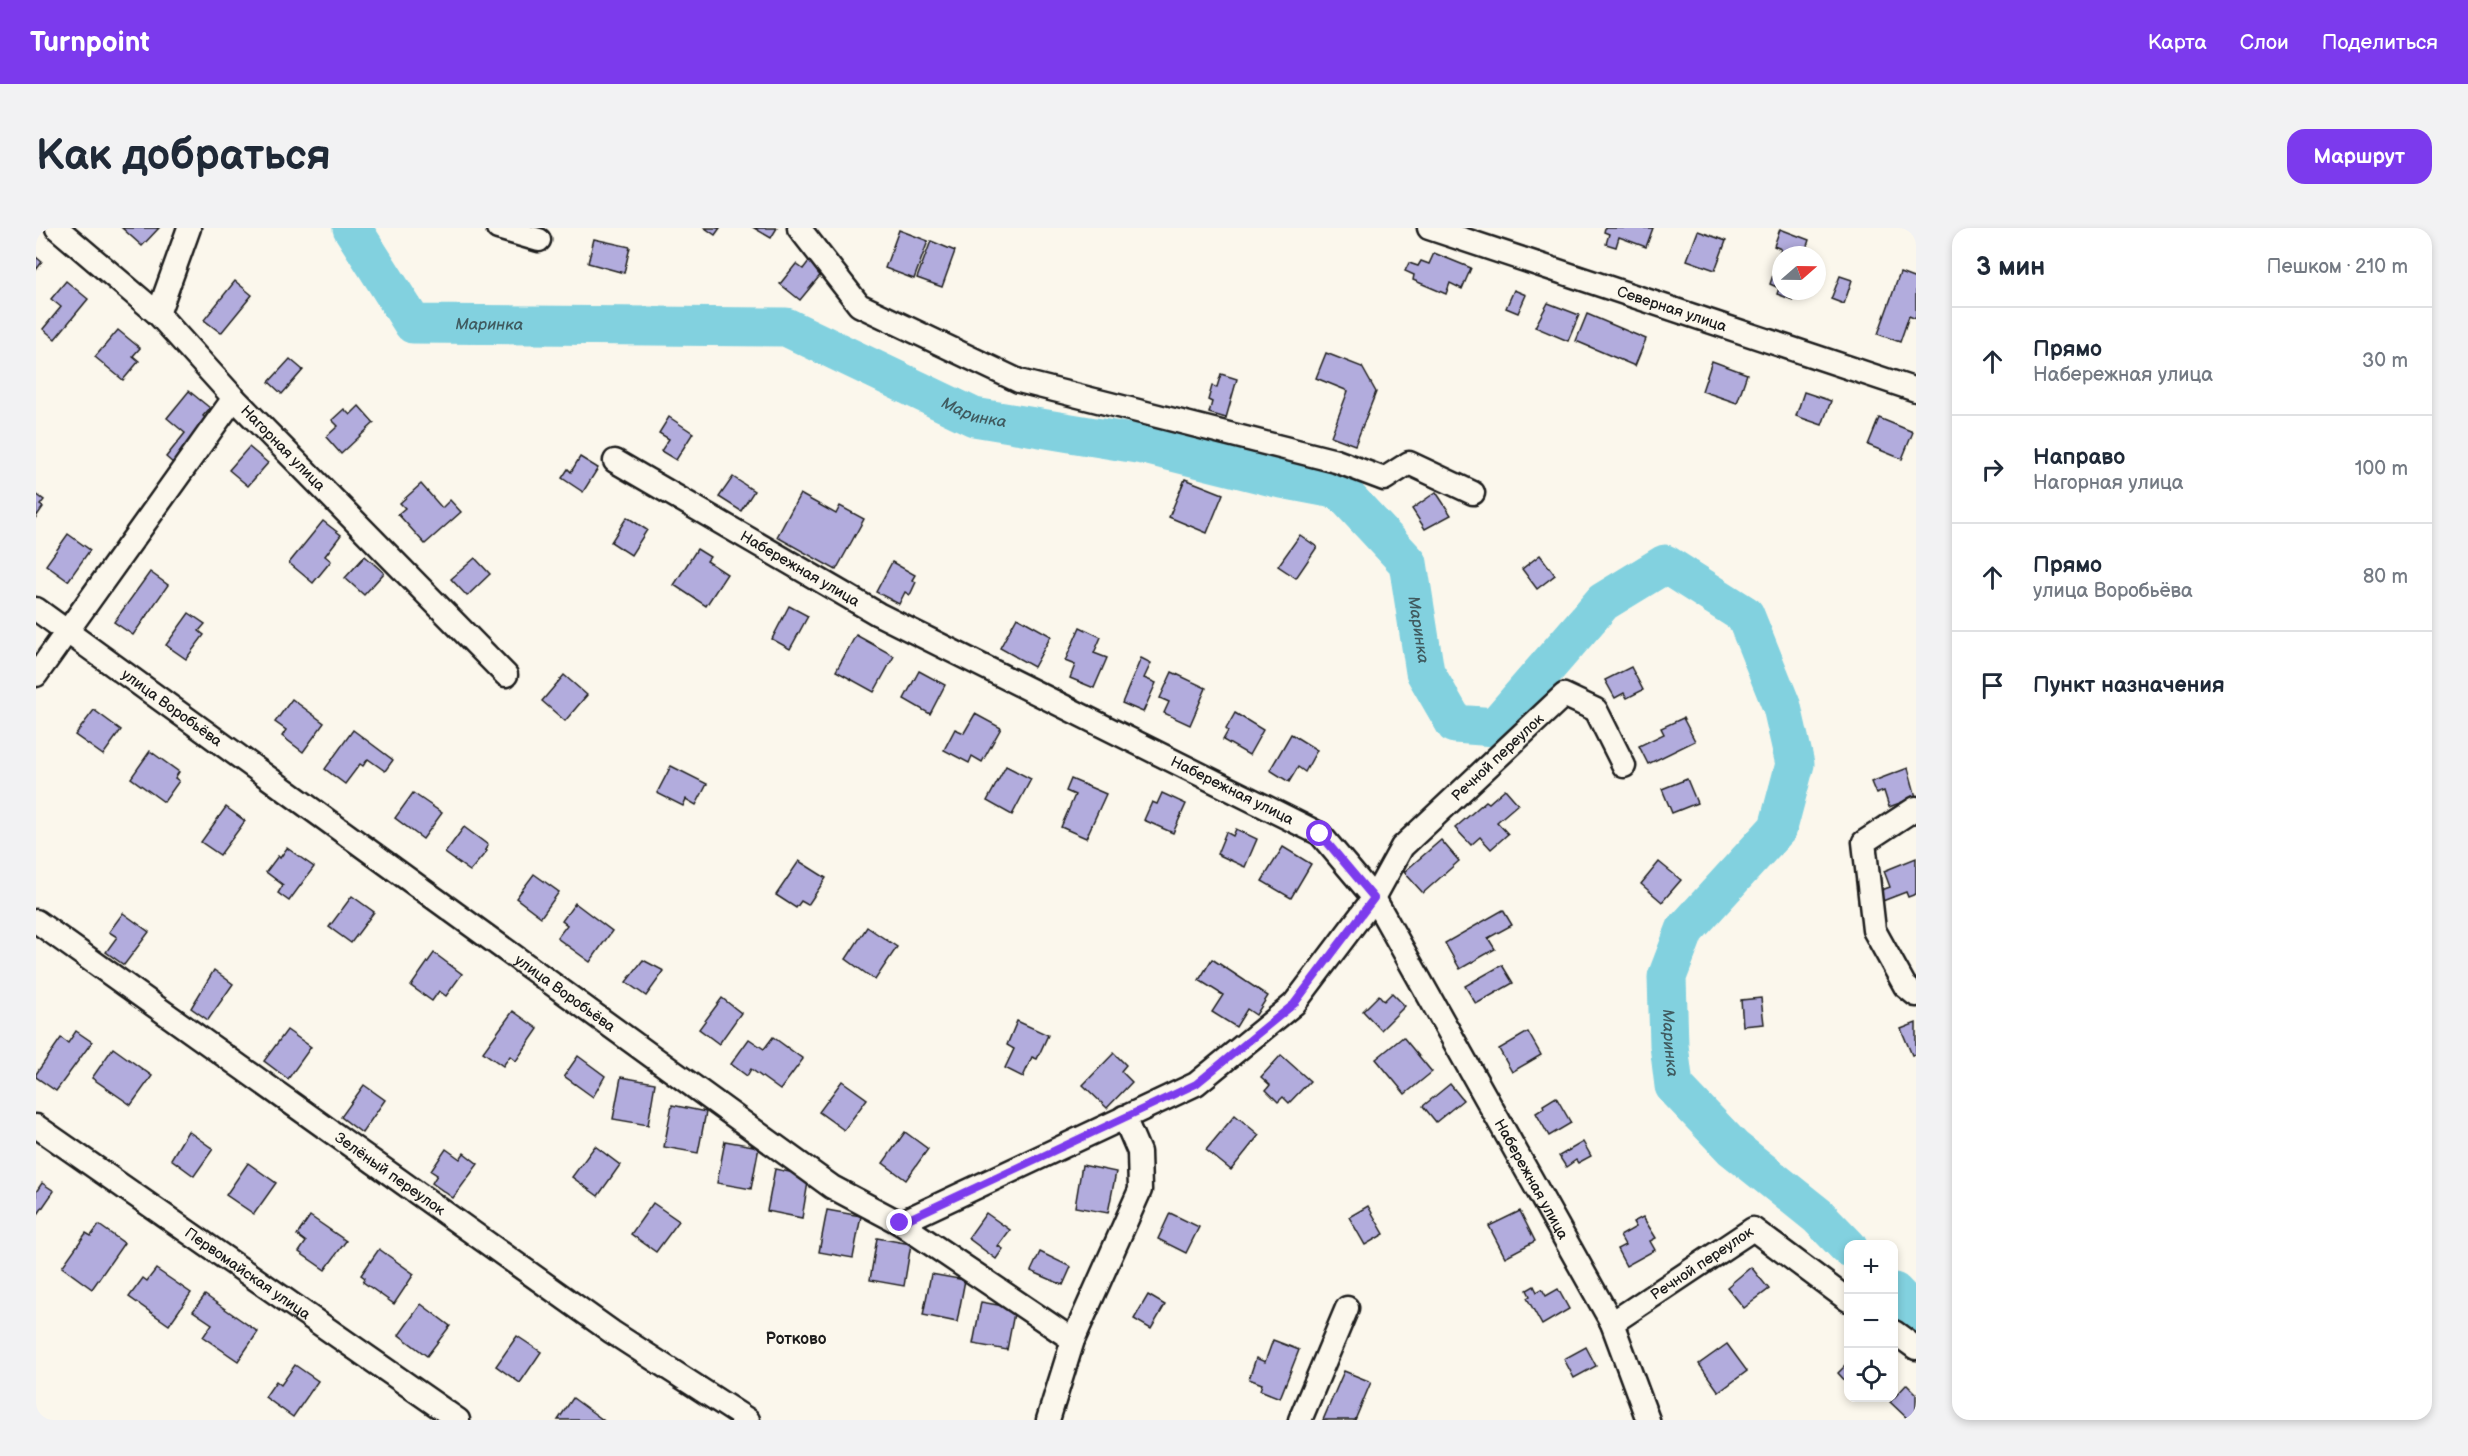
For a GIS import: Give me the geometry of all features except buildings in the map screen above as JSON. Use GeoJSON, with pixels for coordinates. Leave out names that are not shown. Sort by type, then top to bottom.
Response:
{"type":"FeatureCollection","features":[{"type":"Feature","properties":{"kind":"street","name":"Нагорная улица"},"geometry":{"type":"LineString","coordinates":[[57,228],[158,314],[234,398],[506,675]]}},
{"type":"Feature","properties":{"kind":"street"},"geometry":{"type":"LineString","coordinates":[[158,314],[189,228]]}},
{"type":"Feature","properties":{"kind":"street"},"geometry":{"type":"LineString","coordinates":[[498,228],[539,240]]}},
{"type":"Feature","properties":{"kind":"street"},"geometry":{"type":"LineString","coordinates":[[799,228],[859,305],[1019,381],[1336,461],[1384,479],[1409,463],[1473,493]]}},
{"type":"Feature","properties":{"kind":"street","name":"Северная улица"},"geometry":{"type":"LineString","coordinates":[[1430,228],[1916,390]]}},
{"type":"Feature","properties":{"kind":"street"},"geometry":{"type":"LineString","coordinates":[[36,675],[234,398]]}},
{"type":"Feature","properties":{"kind":"street","name":"Набережная улица"},"geometry":{"type":"LineString","coordinates":[[615,461],[878,614],[1320,834],[1374,898],[1612,1323],[1648,1420]]}},
{"type":"Feature","properties":{"kind":"street","name":"улица Воробьёва"},"geometry":{"type":"LineString","coordinates":[[36,609],[832,1187],[900,1223],[1073,1340]]}},
{"type":"Feature","properties":{"kind":"street","name":"Речной переулок"},"geometry":{"type":"LineString","coordinates":[[1374,898],[1402,848],[1564,695],[1596,710],[1624,766]]}},
{"type":"Feature","properties":{"kind":"street"},"geometry":{"type":"LineString","coordinates":[[1916,808],[1864,842],[1874,930],[1905,986],[1916,995]]}},
{"type":"Feature","properties":{"kind":"street"},"geometry":{"type":"LineString","coordinates":[[900,1223],[1196,1084],[1294,1004],[1374,898]]}},
{"type":"Feature","properties":{"kind":"street","name":"Зелёный переулок"},"geometry":{"type":"LineString","coordinates":[[36,921],[612,1332],[748,1420]]}},
{"type":"Feature","properties":{"kind":"street"},"geometry":{"type":"LineString","coordinates":[[1048,1420],[1073,1340],[1140,1191],[1139,1152],[1125,1117]]}},
{"type":"Feature","properties":{"kind":"street","name":"Первомайская улица"},"geometry":{"type":"LineString","coordinates":[[36,1126],[458,1420]]}},
{"type":"Feature","properties":{"kind":"street","name":"Речной переулок"},"geometry":{"type":"LineString","coordinates":[[1612,1323],[1754,1229],[1844,1297]]}},
{"type":"Feature","properties":{"kind":"street"},"geometry":{"type":"LineString","coordinates":[[1300,1420],[1347,1308]]}},
{"type":"Feature","properties":{"kind":"street"},"geometry":{"type":"LineString","coordinates":[[1898,1335],[1916,1348]]}},
{"type":"Feature","properties":{"kind":"waterway","name":"Маринка"},"geometry":{"type":"LineString","coordinates":[[352,228],[413,324],[786,327],[974,417],[1149,446],[1277,478],[1340,490],[1408,563],[1425,672],[1455,724],[1495,727],[1603,602],[1665,564],[1745,615],[1782,707],[1795,764],[1778,828],[1685,930],[1667,977],[1669,1045],[1674,1086],[1733,1148],[1818,1216],[1844,1243]]}},
{"type":"Feature","properties":{"kind":"waterway","name":"Маринка"},"geometry":{"type":"LineString","coordinates":[[1896,1294],[1916,1315]]}},
{"type":"Feature","properties":{"kind":"district","name":"Ротково"},"geometry":{"type":"Point","coordinates":[796,1339]}},
{"type":"Feature","properties":{"kind":"route"},"geometry":{"type":"LineString","coordinates":[[900,1223],[1196,1084],[1294,1004],[1374,898],[1320,834]]}}]}
